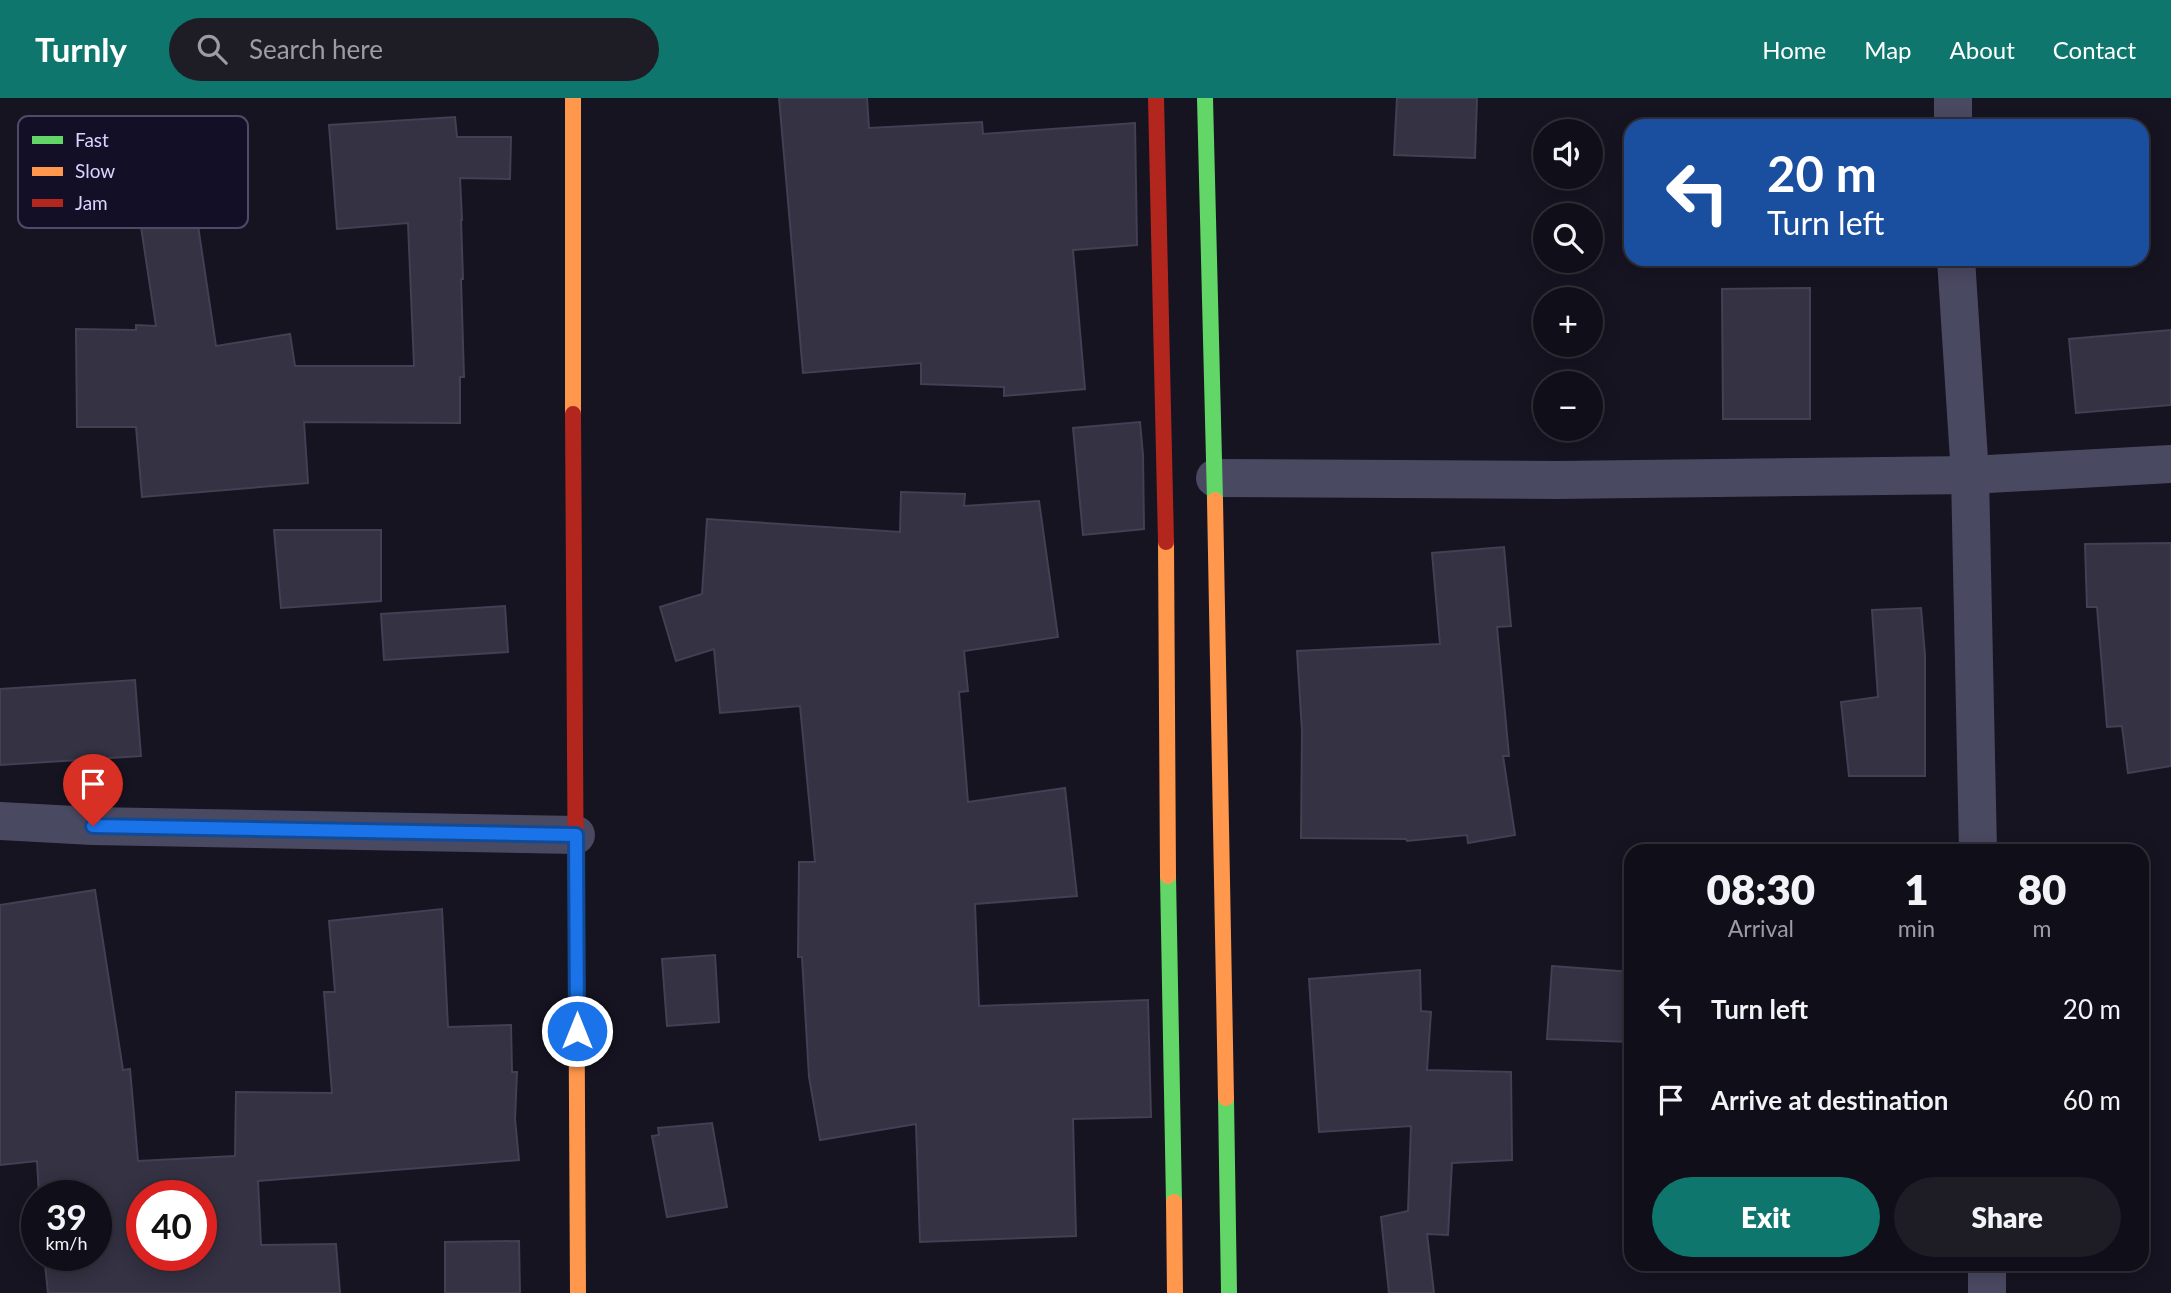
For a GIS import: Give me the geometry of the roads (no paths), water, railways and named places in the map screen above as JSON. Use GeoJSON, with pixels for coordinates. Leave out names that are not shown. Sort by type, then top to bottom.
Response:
{"type":"FeatureCollection","features":[{"type":"Feature","properties":{"kind":"street"},"geometry":{"type":"LineString","coordinates":[[573,98],[578,1293]]}},
{"type":"Feature","properties":{"kind":"street"},"geometry":{"type":"LineString","coordinates":[[1156,98],[1166,488],[1168,930],[1175,1293]]}},
{"type":"Feature","properties":{"kind":"street"},"geometry":{"type":"LineString","coordinates":[[1205,98],[1215,478],[1229,1293]]}},
{"type":"Feature","properties":{"kind":"street"},"geometry":{"type":"LineString","coordinates":[[1953,98],[1953,119]]}},
{"type":"Feature","properties":{"kind":"street"},"geometry":{"type":"LineString","coordinates":[[1956,266],[1970,475],[1978,844]]}},
{"type":"Feature","properties":{"kind":"street"},"geometry":{"type":"LineString","coordinates":[[1215,478],[1556,480],[1970,475],[2171,464]]}},
{"type":"Feature","properties":{"kind":"street"},"geometry":{"type":"LineString","coordinates":[[0,821],[93,826],[576,835]]}},
{"type":"Feature","properties":{"kind":"street"},"geometry":{"type":"LineString","coordinates":[[1986,1271],[1987,1293]]}}]}
